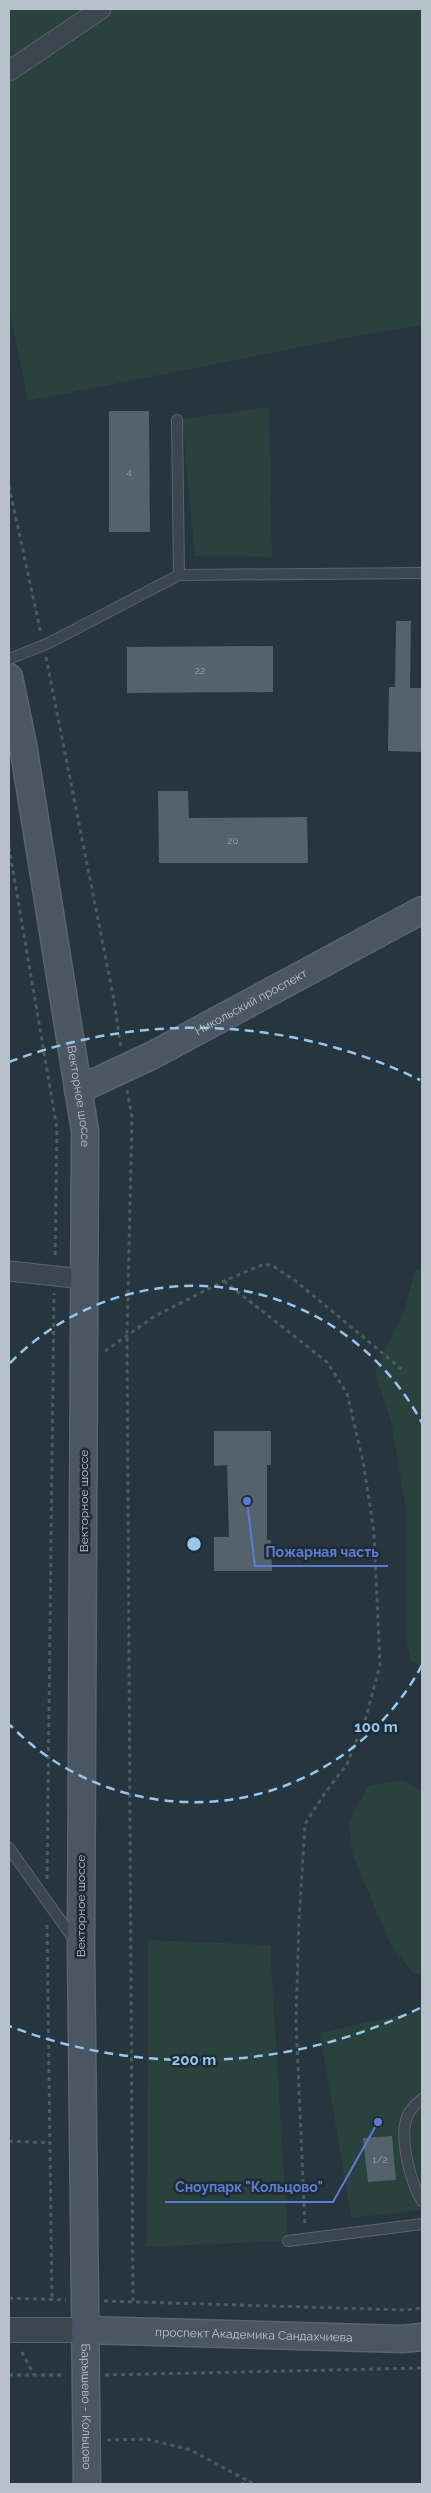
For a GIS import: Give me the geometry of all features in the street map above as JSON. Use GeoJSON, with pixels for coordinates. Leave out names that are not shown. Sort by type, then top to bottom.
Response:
{"type":"FeatureCollection","features":[{"type":"Feature","properties":{"kind":"main road","name":"Векторное шоссе"},"geometry":{"type":"LineString","coordinates":[[9,677],[23,745],[85,1132],[81,1949],[85,2330]]}},
{"type":"Feature","properties":{"kind":"main road","name":"Никольский проспект"},"geometry":{"type":"LineString","coordinates":[[78,1090],[124,1070],[422,910]]}},
{"type":"Feature","properties":{"kind":"main road","name":"проспект Академика Сандахчиева"},"geometry":{"type":"LineString","coordinates":[[85,2330],[402,2339],[422,2337]]}},
{"type":"Feature","properties":{"kind":"main road","name":"Барышево - Кольцово"},"geometry":{"type":"LineString","coordinates":[[85,2330],[86,2484]]}},
{"type":"Feature","properties":{"kind":"street"},"geometry":{"type":"LineString","coordinates":[[9,71],[101,9]]}},
{"type":"Feature","properties":{"kind":"street"},"geometry":{"type":"LineString","coordinates":[[9,1271],[84,1279]]}},
{"type":"Feature","properties":{"kind":"street"},"geometry":{"type":"LineString","coordinates":[[9,2330],[85,2330]]}},
{"type":"Feature","properties":{"kind":"lane"},"geometry":{"type":"LineString","coordinates":[[177,420],[180,575]]}},
{"type":"Feature","properties":{"kind":"lane"},"geometry":{"type":"LineString","coordinates":[[9,659],[44,645],[180,575],[422,574]]}},
{"type":"Feature","properties":{"kind":"lane"},"geometry":{"type":"LineString","coordinates":[[9,1848],[81,1949]]}},
{"type":"Feature","properties":{"kind":"lane"},"geometry":{"type":"LineString","coordinates":[[422,2099],[413,2107],[406,2119],[404,2143],[412,2178],[422,2201]]}},
{"type":"Feature","properties":{"kind":"lane"},"geometry":{"type":"LineString","coordinates":[[288,2241],[422,2224]]}},
{"type":"Feature","properties":{"kind":"path"},"geometry":{"type":"LineString","coordinates":[[9,486],[44,645],[114,1000],[132,1116],[127,1336],[134,2301]]}},
{"type":"Feature","properties":{"kind":"path"},"geometry":{"type":"LineString","coordinates":[[9,847],[57,1129],[47,1903],[52,2300]]}},
{"type":"Feature","properties":{"kind":"path"},"geometry":{"type":"LineString","coordinates":[[84,1365],[155,1316],[224,1281],[264,1264],[273,1266],[297,1282],[405,1372]]}},
{"type":"Feature","properties":{"kind":"path"},"geometry":{"type":"LineString","coordinates":[[224,1281],[327,1362],[347,1394],[363,1462],[374,1532],[380,1665],[366,1716],[347,1764],[305,1824],[299,1921],[296,2021],[306,2238]]}},
{"type":"Feature","properties":{"kind":"path"},"geometry":{"type":"LineString","coordinates":[[9,2142],[50,2143]]}},
{"type":"Feature","properties":{"kind":"path"},"geometry":{"type":"LineString","coordinates":[[9,2298],[405,2310],[422,2308]]}},
{"type":"Feature","properties":{"kind":"path"},"geometry":{"type":"LineString","coordinates":[[16,2352],[24,2352],[34,2375]]}},
{"type":"Feature","properties":{"kind":"path"},"geometry":{"type":"LineString","coordinates":[[9,2375],[422,2368]]}},
{"type":"Feature","properties":{"kind":"path"},"geometry":{"type":"LineString","coordinates":[[86,2441],[147,2439],[191,2450],[252,2483]]}},
{"type":"Feature","properties":{"kind":"path"},"geometry":{"type":"LineString","coordinates":[[241,2484],[252,2483]]}},
{"type":"Feature","properties":{"kind":"green space"},"geometry":{"type":"Polygon","coordinates":[[[9,9],[422,9],[422,325],[367,334],[28,401],[9,308],[9,9]]]}},
{"type":"Feature","properties":{"kind":"green space"},"geometry":{"type":"Polygon","coordinates":[[[269,407],[272,557],[195,556],[182,419],[269,407]]]}},
{"type":"Feature","properties":{"kind":"green space"},"geometry":{"type":"Polygon","coordinates":[[[415,1270],[422,1270],[422,1667],[411,1661],[407,1643],[407,1516],[392,1425],[375,1372],[405,1309],[415,1270]]]}},
{"type":"Feature","properties":{"kind":"green space"},"geometry":{"type":"Polygon","coordinates":[[[404,1780],[422,1792],[422,1976],[414,1974],[391,1945],[353,1856],[348,1824],[369,1785],[404,1780]]]}},
{"type":"Feature","properties":{"kind":"green space"},"geometry":{"type":"Polygon","coordinates":[[[148,1940],[270,1945],[288,2241],[147,2247],[148,1940]]]}},
{"type":"Feature","properties":{"kind":"green space"},"geometry":{"type":"Polygon","coordinates":[[[422,2010],[422,2210],[351,2218],[320,2033],[422,2010]]]}},
{"type":"Feature","properties":{"kind":"building"},"geometry":{"type":"Polygon","coordinates":[[[109,411],[149,411],[150,532],[109,532],[109,411]]]}},
{"type":"Feature","properties":{"kind":"building"},"geometry":{"type":"Polygon","coordinates":[[[396,621],[411,621],[410,688],[422,688],[422,752],[388,751],[389,687],[395,687],[396,621]]]}},
{"type":"Feature","properties":{"kind":"building"},"geometry":{"type":"Polygon","coordinates":[[[273,646],[273,692],[127,693],[127,647],[273,646]]]}},
{"type":"Feature","properties":{"kind":"building"},"geometry":{"type":"Polygon","coordinates":[[[158,791],[188,791],[189,818],[307,817],[308,863],[159,863],[158,791]]]}},
{"type":"Feature","properties":{"kind":"building"},"geometry":{"type":"Polygon","coordinates":[[[214,1431],[271,1431],[271,1465],[267,1465],[267,1540],[271,1540],[272,1571],[214,1571],[214,1537],[229,1537],[227,1465],[214,1466],[214,1431]]]}},
{"type":"Feature","properties":{"kind":"building"},"geometry":{"type":"Polygon","coordinates":[[[392,2136],[396,2180],[368,2182],[363,2138],[392,2136]]]}},
{"type":"Feature","properties":{"kind":"place","name":"Пожарная часть"},"geometry":{"type":"Point","coordinates":[247,1501]}},
{"type":"Feature","properties":{"kind":"place","name":"Сноупарк \"Кольцово\""},"geometry":{"type":"Point","coordinates":[378,2122]}}]}
